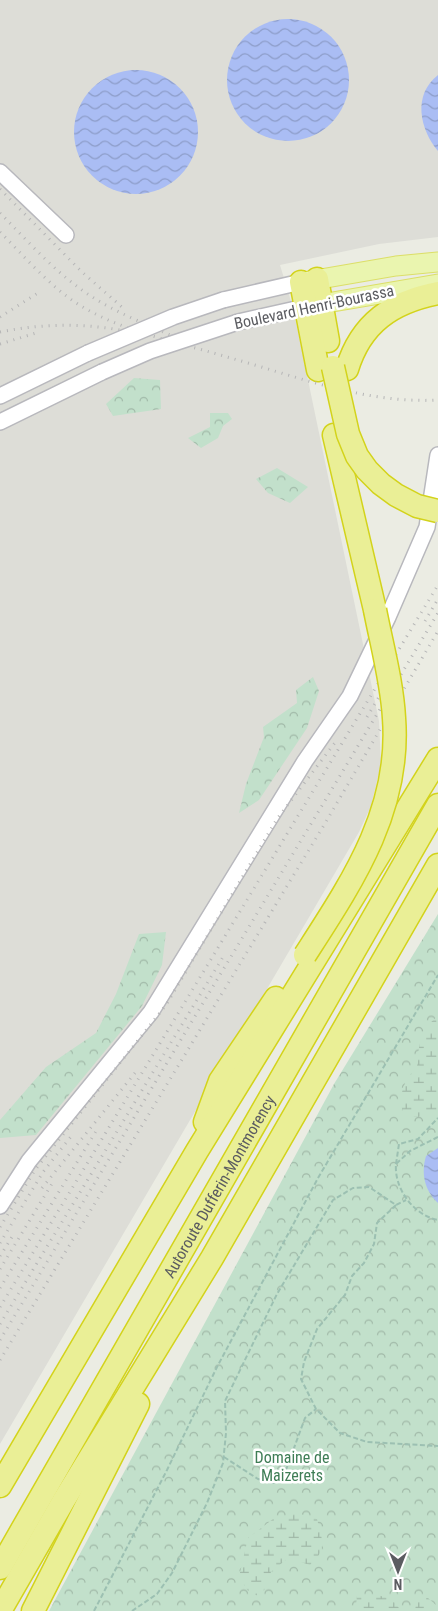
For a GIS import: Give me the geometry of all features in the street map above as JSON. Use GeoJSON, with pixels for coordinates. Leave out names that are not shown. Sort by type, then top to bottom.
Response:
{"type":"FeatureCollection","features":[{"type":"Feature","properties":{"kind":"highway"},"geometry":{"type":"LineString","coordinates":[[197,1152],[209,1107],[220,1081],[305,955],[363,862],[388,798],[395,752],[393,711],[333,369],[313,305],[309,281]]}},
{"type":"Feature","properties":{"kind":"highway"},"geometry":{"type":"LineString","coordinates":[[333,369],[365,330],[385,313],[422,296],[438,293]]}},
{"type":"Feature","properties":{"kind":"highway"},"geometry":{"type":"LineString","coordinates":[[333,369],[343,387],[343,405],[348,434],[357,456],[367,470],[396,495],[417,506],[438,511]]}},
{"type":"Feature","properties":{"kind":"highway"},"geometry":{"type":"LineString","coordinates":[[0,1486],[197,1152],[438,759]]}},
{"type":"Feature","properties":{"kind":"highway","name":"Autoroute Dufferin-Montmorency"},"geometry":{"type":"LineString","coordinates":[[0,1568],[438,805]]}},
{"type":"Feature","properties":{"kind":"highway","name":"Autoroute Dufferin-Montmorency"},"geometry":{"type":"LineString","coordinates":[[0,1611],[64,1500],[212,1258],[438,865]]}},
{"type":"Feature","properties":{"kind":"highway"},"geometry":{"type":"LineString","coordinates":[[33,1611],[212,1258]]}},
{"type":"Feature","properties":{"kind":"main road","name":"Boulevard Henri-Bourassa"},"geometry":{"type":"LineString","coordinates":[[309,281],[396,266],[438,262]]}},
{"type":"Feature","properties":{"kind":"main road","name":"Boulevard Henri-Bourassa"},"geometry":{"type":"LineString","coordinates":[[313,305],[438,284]]}},
{"type":"Feature","properties":{"kind":"street"},"geometry":{"type":"LineString","coordinates":[[0,172],[66,235]]}},
{"type":"Feature","properties":{"kind":"street","name":"Boulevard Henri-Bourassa"},"geometry":{"type":"LineString","coordinates":[[0,396],[88,353],[174,317],[223,300],[309,281]]}},
{"type":"Feature","properties":{"kind":"street","name":"Boulevard Henri-Bourassa"},"geometry":{"type":"LineString","coordinates":[[0,422],[102,372],[158,348],[238,322],[313,305]]}},
{"type":"Feature","properties":{"kind":"street"},"geometry":{"type":"LineString","coordinates":[[0,1206],[29,1161],[151,1012],[305,761],[350,696],[392,609],[426,527],[438,455]]}},
{"type":"Feature","properties":{"kind":"path"},"geometry":{"type":"LineString","coordinates":[[94,1611],[168,1470],[217,1367],[318,1178],[438,975]]}},
{"type":"Feature","properties":{"kind":"path"},"geometry":{"type":"LineString","coordinates":[[438,1118],[418,1139],[399,1144],[395,1172],[406,1200],[422,1213],[438,1220]]}},
{"type":"Feature","properties":{"kind":"path"},"geometry":{"type":"LineString","coordinates":[[396,1164],[410,1151],[438,1136]]}},
{"type":"Feature","properties":{"kind":"path"},"geometry":{"type":"LineString","coordinates":[[132,1611],[157,1594],[172,1573],[207,1503],[224,1457],[226,1433],[224,1401],[277,1294],[333,1200],[353,1188],[369,1188],[396,1204]]}},
{"type":"Feature","properties":{"kind":"path"},"geometry":{"type":"LineString","coordinates":[[406,1200],[396,1204],[377,1224],[374,1244],[364,1263],[352,1276],[345,1295],[317,1329],[304,1362],[301,1379],[316,1409],[340,1432],[367,1442],[438,1446]]}},
{"type":"Feature","properties":{"kind":"path"},"geometry":{"type":"LineString","coordinates":[[224,1457],[258,1478],[272,1482],[283,1478],[305,1418],[316,1409]]}},
{"type":"Feature","properties":{"kind":"shaded area"},"geometry":{"type":"Polygon","coordinates":[[[0,0],[438,0],[438,237],[379,244],[280,265],[293,308],[379,721],[381,764],[371,806],[359,832],[0,1444],[0,0]]]}},
{"type":"Feature","properties":{"kind":"green space"},"geometry":{"type":"Polygon","coordinates":[[[134,378],[160,380],[161,409],[113,416],[106,404],[134,378]]]}},
{"type":"Feature","properties":{"kind":"green space"},"geometry":{"type":"Polygon","coordinates":[[[210,413],[228,413],[232,419],[223,426],[218,438],[201,448],[188,438],[210,427],[210,413]]]}},
{"type":"Feature","properties":{"kind":"green space"},"geometry":{"type":"Polygon","coordinates":[[[277,468],[308,487],[290,503],[268,493],[256,479],[277,468]]]}},
{"type":"Feature","properties":{"kind":"green space"},"geometry":{"type":"Polygon","coordinates":[[[313,677],[319,691],[307,728],[259,800],[239,813],[246,784],[264,737],[263,727],[297,703],[296,690],[313,677]]]}},
{"type":"Feature","properties":{"kind":"green space","name":"Domaine de Maizerets"},"geometry":{"type":"Polygon","coordinates":[[[438,914],[438,1611],[49,1611],[334,1084],[438,914]]]}},
{"type":"Feature","properties":{"kind":"green space"},"geometry":{"type":"Polygon","coordinates":[[[166,932],[162,965],[142,1006],[36,1135],[0,1138],[0,1120],[46,1067],[96,1033],[116,994],[139,934],[166,932]]]}},
{"type":"Feature","properties":{"kind":"green space"},"geometry":{"type":"Polygon","coordinates":[[[438,1016],[438,1110],[418,1117],[406,1116],[401,1104],[402,1090],[408,1077],[417,1068],[421,1039],[427,1027],[438,1016]]]}},
{"type":"Feature","properties":{"kind":"green space"},"geometry":{"type":"Polygon","coordinates":[[[297,1513],[317,1519],[322,1544],[319,1554],[310,1565],[288,1558],[271,1572],[262,1596],[250,1594],[239,1577],[248,1538],[273,1519],[297,1513]]]}},
{"type":"Feature","properties":{"kind":"green space"},"geometry":{"type":"Polygon","coordinates":[[[377,1595],[392,1599],[399,1608],[398,1611],[369,1611],[356,1606],[357,1596],[377,1595]]]}},
{"type":"Feature","properties":{"kind":"green space"},"geometry":{"type":"Polygon","coordinates":[[[417,1598],[428,1598],[437,1606],[438,1611],[415,1611],[417,1598]]]}},
{"type":"Feature","properties":{"kind":"water"},"geometry":{"type":"Polygon","coordinates":[[[288,19],[300,20],[311,24],[322,29],[331,37],[339,46],[344,57],[348,68],[348,92],[344,103],[339,114],[331,123],[322,131],[311,136],[300,140],[288,141],[276,140],[265,136],[254,131],[245,123],[237,114],[232,103],[228,92],[227,80],[228,68],[232,57],[237,46],[245,37],[254,29],[265,24],[276,20],[288,19]]]}},
{"type":"Feature","properties":{"kind":"water"},"geometry":{"type":"Polygon","coordinates":[[[136,70],[160,75],[171,80],[180,88],[188,97],[193,108],[198,132],[193,156],[188,167],[180,176],[171,184],[160,189],[136,194],[112,189],[101,184],[92,176],[84,167],[79,156],[74,132],[79,108],[84,97],[92,88],[101,80],[112,75],[136,70]]]}},
{"type":"Feature","properties":{"kind":"water"},"geometry":{"type":"Polygon","coordinates":[[[438,75],[438,151],[432,143],[423,123],[422,102],[424,92],[438,75]]]}},
{"type":"Feature","properties":{"kind":"water"},"geometry":{"type":"Polygon","coordinates":[[[438,1148],[438,1203],[427,1187],[424,1169],[426,1156],[438,1148]]]}},
{"type":"Feature","properties":{"kind":"railway"},"geometry":{"type":"LineString","coordinates":[[0,189],[82,272],[123,308]]}},
{"type":"Feature","properties":{"kind":"railway"},"geometry":{"type":"LineString","coordinates":[[0,213],[47,261],[88,295],[122,314],[170,335]]}},
{"type":"Feature","properties":{"kind":"railway"},"geometry":{"type":"LineString","coordinates":[[0,232],[59,290],[81,306],[134,330],[305,380],[357,393],[384,398],[438,400]]}},
{"type":"Feature","properties":{"kind":"railway"},"geometry":{"type":"LineString","coordinates":[[0,317],[38,293]]}},
{"type":"Feature","properties":{"kind":"railway"},"geometry":{"type":"LineString","coordinates":[[0,332],[60,325],[120,330]]}},
{"type":"Feature","properties":{"kind":"railway"},"geometry":{"type":"LineString","coordinates":[[0,344],[36,333]]}},
{"type":"Feature","properties":{"kind":"railway"},"geometry":{"type":"LineString","coordinates":[[0,1307],[438,585]]}},
{"type":"Feature","properties":{"kind":"railway"},"geometry":{"type":"LineString","coordinates":[[425,621],[438,599]]}},
{"type":"Feature","properties":{"kind":"railway"},"geometry":{"type":"LineString","coordinates":[[0,1340],[438,613]]}},
{"type":"Feature","properties":{"kind":"railway"},"geometry":{"type":"LineString","coordinates":[[0,1360],[324,825],[438,631]]}},
{"type":"Feature","properties":{"kind":"railway"},"geometry":{"type":"LineString","coordinates":[[367,717],[385,687]]}},
{"type":"Feature","properties":{"kind":"railway"},"geometry":{"type":"LineString","coordinates":[[0,1227],[35,1170],[166,1005],[277,819],[337,740]]}},
{"type":"Feature","properties":{"kind":"railway"},"geometry":{"type":"LineString","coordinates":[[0,1324],[223,957]]}},
{"type":"Feature","properties":{"kind":"railway"},"geometry":{"type":"LineString","coordinates":[[42,1188],[135,1073]]}},
{"type":"Feature","properties":{"kind":"railway"},"geometry":{"type":"LineString","coordinates":[[0,1288],[98,1128]]}},
{"type":"Feature","properties":{"kind":"railway"},"geometry":{"type":"LineString","coordinates":[[0,1243],[43,1172],[73,1134]]}},
{"type":"Feature","properties":{"kind":"railway"},"geometry":{"type":"LineString","coordinates":[[0,1269],[53,1182]]}},
{"type":"Feature","properties":{"kind":"railway"},"geometry":{"type":"LineString","coordinates":[[0,1256],[12,1237]]}}]}
